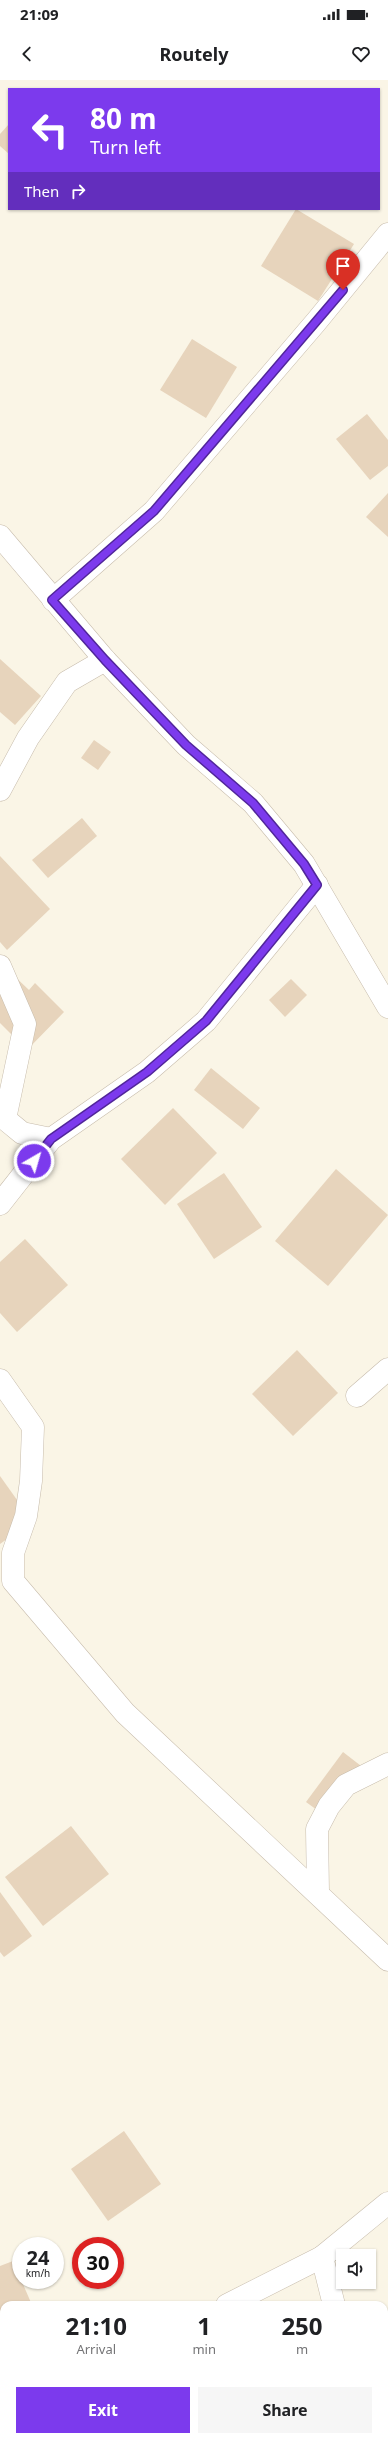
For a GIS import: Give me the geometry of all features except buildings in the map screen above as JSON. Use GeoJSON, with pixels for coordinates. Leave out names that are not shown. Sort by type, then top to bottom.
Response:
{"type":"FeatureCollection","features":[{"type":"Feature","properties":{"kind":"street"},"geometry":{"type":"LineString","coordinates":[[52,600],[154,511],[316,322],[388,234]]}},
{"type":"Feature","properties":{"kind":"street"},"geometry":{"type":"LineString","coordinates":[[0,536],[52,600],[105,660],[186,745],[253,803],[304,864],[388,1007]]}},
{"type":"Feature","properties":{"kind":"street"},"geometry":{"type":"LineString","coordinates":[[0,790],[28,738],[67,682],[105,660]]}},
{"type":"Feature","properties":{"kind":"street"},"geometry":{"type":"LineString","coordinates":[[0,1204],[51,1139],[147,1072],[206,1021],[317,885]]}},
{"type":"Feature","properties":{"kind":"street"},"geometry":{"type":"LineString","coordinates":[[0,966],[25,1024],[5,1119],[22,1133],[51,1139]]}},
{"type":"Feature","properties":{"kind":"street"},"geometry":{"type":"LineString","coordinates":[[357,1396],[388,1369]]}},
{"type":"Feature","properties":{"kind":"street"},"geometry":{"type":"LineString","coordinates":[[0,1380],[34,1427],[31,1481],[26,1516],[13,1553],[13,1581],[125,1713],[388,1960]]}},
{"type":"Feature","properties":{"kind":"street"},"geometry":{"type":"LineString","coordinates":[[318,1893],[317,1829],[329,1806],[346,1785],[388,1764]]}},
{"type":"Feature","properties":{"kind":"street"},"geometry":{"type":"LineString","coordinates":[[235,2301],[322,2258],[388,2203]]}},
{"type":"Feature","properties":{"kind":"street"},"geometry":{"type":"LineString","coordinates":[[322,2258],[333,2301]]}},
{"type":"Feature","properties":{"kind":"route"},"geometry":{"type":"LineString","coordinates":[[34,1161],[51,1139],[147,1072],[206,1021],[317,885],[304,864],[253,803],[186,745],[105,660],[52,600],[154,511],[343,290]]}}]}
